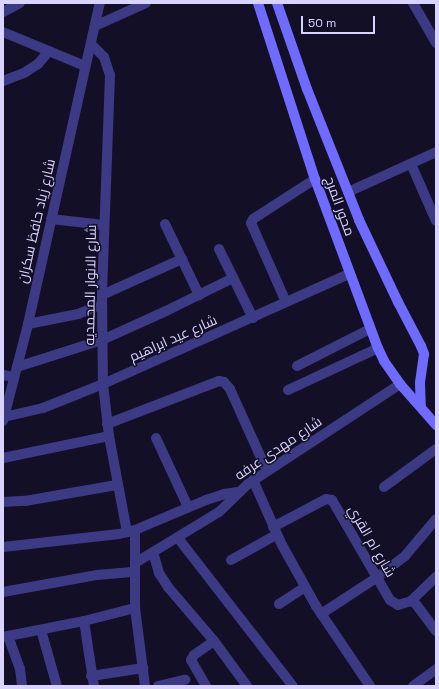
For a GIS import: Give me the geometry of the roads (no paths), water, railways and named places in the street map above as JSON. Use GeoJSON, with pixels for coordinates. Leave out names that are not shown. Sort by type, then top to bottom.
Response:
{"type":"FeatureCollection","features":[{"type":"Feature","properties":{"kind":"main road","name":"محور المرج"},"geometry":{"type":"LineString","coordinates":[[258,3],[315,179],[349,274],[378,348],[384,361],[400,384],[421,406],[436,425]]}},
{"type":"Feature","properties":{"kind":"main road","name":"محور المرج"},"geometry":{"type":"LineString","coordinates":[[277,3],[307,89],[371,248],[422,346],[424,354],[420,383],[421,406]]}},
{"type":"Feature","properties":{"kind":"street"},"geometry":{"type":"LineString","coordinates":[[6,8],[20,3]]}},
{"type":"Feature","properties":{"kind":"street","name":"شارع زياد حافظ سكران"},"geometry":{"type":"LineString","coordinates":[[4,419],[28,324],[100,3]]}},
{"type":"Feature","properties":{"kind":"street"},"geometry":{"type":"LineString","coordinates":[[95,26],[146,3]]}},
{"type":"Feature","properties":{"kind":"street"},"geometry":{"type":"LineString","coordinates":[[413,3],[436,43]]}},
{"type":"Feature","properties":{"kind":"street"},"geometry":{"type":"LineString","coordinates":[[3,32],[85,66]]}},
{"type":"Feature","properties":{"kind":"street","name":"شارع الانوار المحمديه"},"geometry":{"type":"LineString","coordinates":[[91,44],[104,57],[110,75],[102,295],[103,384],[107,424],[117,485],[131,531],[135,568],[135,608],[145,686]]}},
{"type":"Feature","properties":{"kind":"street"},"geometry":{"type":"LineString","coordinates":[[3,81],[24,73],[38,64],[49,51]]}},
{"type":"Feature","properties":{"kind":"street"},"geometry":{"type":"LineString","coordinates":[[348,192],[436,152]]}},
{"type":"Feature","properties":{"kind":"street"},"geometry":{"type":"LineString","coordinates":[[411,164],[436,222]]}},
{"type":"Feature","properties":{"kind":"street"},"geometry":{"type":"LineString","coordinates":[[286,302],[251,223],[253,218],[315,179]]}},
{"type":"Feature","properties":{"kind":"street"},"geometry":{"type":"LineString","coordinates":[[51,219],[104,225]]}},
{"type":"Feature","properties":{"kind":"street"},"geometry":{"type":"LineString","coordinates":[[165,224],[199,295]]}},
{"type":"Feature","properties":{"kind":"street"},"geometry":{"type":"LineString","coordinates":[[220,249],[253,318]]}},
{"type":"Feature","properties":{"kind":"street"},"geometry":{"type":"LineString","coordinates":[[102,295],[182,259]]}},
{"type":"Feature","properties":{"kind":"street","name":"شارع عيد ابراهيم"},"geometry":{"type":"LineString","coordinates":[[4,419],[43,408],[103,384],[349,274]]}},
{"type":"Feature","properties":{"kind":"street"},"geometry":{"type":"LineString","coordinates":[[3,375],[16,372],[102,340],[233,278]]}},
{"type":"Feature","properties":{"kind":"street"},"geometry":{"type":"LineString","coordinates":[[28,324],[65,317],[102,306]]}},
{"type":"Feature","properties":{"kind":"street"},"geometry":{"type":"LineString","coordinates":[[297,366],[370,329]]}},
{"type":"Feature","properties":{"kind":"street"},"geometry":{"type":"LineString","coordinates":[[288,390],[378,348]]}},
{"type":"Feature","properties":{"kind":"street"},"geometry":{"type":"LineString","coordinates":[[107,424],[219,381],[224,382],[230,389],[267,471]]}},
{"type":"Feature","properties":{"kind":"street","name":"شارع مهدى عرفه"},"geometry":{"type":"LineString","coordinates":[[135,568],[153,552],[219,512],[238,492],[253,480],[400,384]]}},
{"type":"Feature","properties":{"kind":"street"},"geometry":{"type":"LineString","coordinates":[[3,458],[109,436]]}},
{"type":"Feature","properties":{"kind":"street"},"geometry":{"type":"LineString","coordinates":[[156,438],[188,507]]}},
{"type":"Feature","properties":{"kind":"street"},"geometry":{"type":"LineString","coordinates":[[384,487],[436,449]]}},
{"type":"Feature","properties":{"kind":"street"},"geometry":{"type":"LineString","coordinates":[[253,480],[275,531],[305,587],[321,614],[370,686]]}},
{"type":"Feature","properties":{"kind":"street"},"geometry":{"type":"LineString","coordinates":[[3,502],[25,501],[117,485]]}},
{"type":"Feature","properties":{"kind":"street"},"geometry":{"type":"LineString","coordinates":[[3,547],[131,531],[188,507],[224,494],[238,492]]}},
{"type":"Feature","properties":{"kind":"street","name":"شارع ام القري"},"geometry":{"type":"LineString","coordinates":[[275,531],[326,499],[329,499],[334,503],[376,578],[393,603],[398,605],[411,601]]}},
{"type":"Feature","properties":{"kind":"street"},"geometry":{"type":"LineString","coordinates":[[321,614],[376,578],[404,556],[436,519]]}},
{"type":"Feature","properties":{"kind":"street"},"geometry":{"type":"LineString","coordinates":[[231,560],[275,531]]}},
{"type":"Feature","properties":{"kind":"street"},"geometry":{"type":"LineString","coordinates":[[178,538],[293,686]]}},
{"type":"Feature","properties":{"kind":"street"},"geometry":{"type":"LineString","coordinates":[[153,552],[159,573],[168,587],[214,641],[247,686]]}},
{"type":"Feature","properties":{"kind":"street"},"geometry":{"type":"LineString","coordinates":[[3,592],[135,568]]}},
{"type":"Feature","properties":{"kind":"street"},"geometry":{"type":"LineString","coordinates":[[436,577],[411,601],[418,606],[436,631]]}},
{"type":"Feature","properties":{"kind":"street"},"geometry":{"type":"LineString","coordinates":[[279,604],[305,587]]}},
{"type":"Feature","properties":{"kind":"street"},"geometry":{"type":"LineString","coordinates":[[22,686],[20,669],[6,636],[84,621],[135,608]]}},
{"type":"Feature","properties":{"kind":"street"},"geometry":{"type":"LineString","coordinates":[[84,621],[93,681],[143,668]]}},
{"type":"Feature","properties":{"kind":"street"},"geometry":{"type":"LineString","coordinates":[[41,630],[57,686]]}},
{"type":"Feature","properties":{"kind":"street"},"geometry":{"type":"LineString","coordinates":[[206,686],[191,660],[194,655],[214,641]]}},
{"type":"Feature","properties":{"kind":"street"},"geometry":{"type":"LineString","coordinates":[[413,686],[427,682],[436,669]]}},
{"type":"Feature","properties":{"kind":"street"},"geometry":{"type":"LineString","coordinates":[[158,686],[185,680]]}}]}
